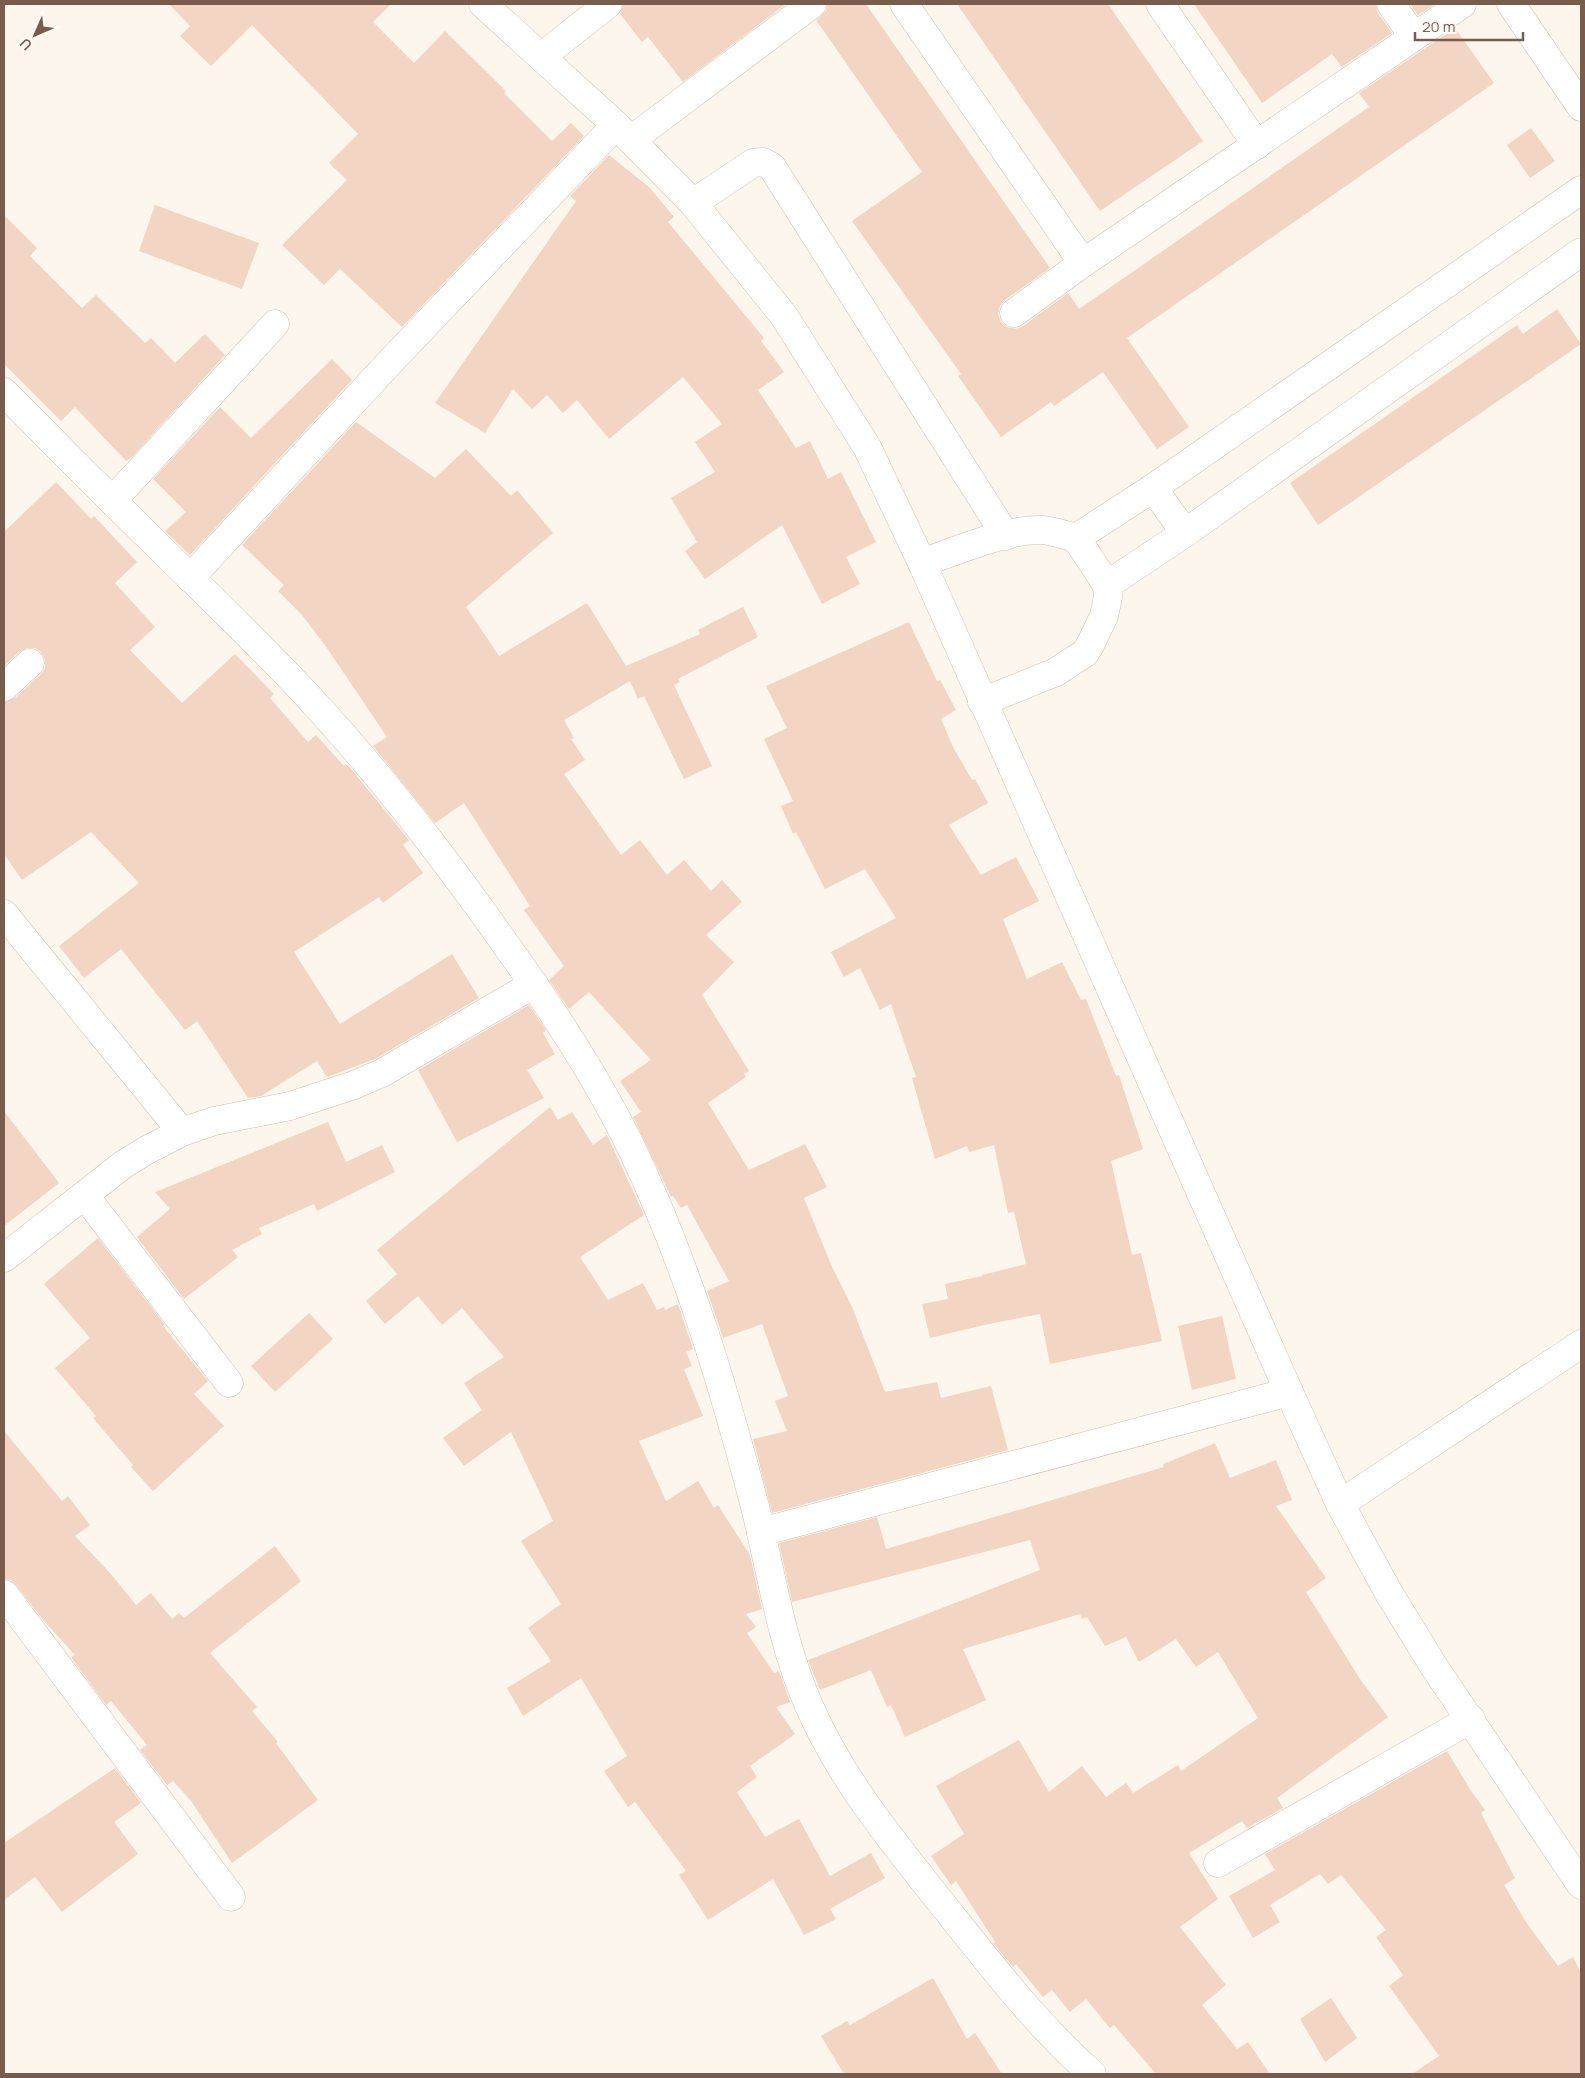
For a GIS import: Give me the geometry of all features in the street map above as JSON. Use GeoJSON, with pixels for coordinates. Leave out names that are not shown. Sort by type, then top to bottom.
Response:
{"type":"FeatureCollection","features":[{"type":"Feature","properties":{"kind":"street"},"geometry":{"type":"LineString","coordinates":[[483,4],[624,132],[693,203],[784,316],[867,447],[922,563],[982,702],[1340,1504],[1390,1595],[1433,1665],[1581,1884]]}},
{"type":"Feature","properties":{"kind":"street"},"geometry":{"type":"LineString","coordinates":[[541,56],[608,4]]}},
{"type":"Feature","properties":{"kind":"street"},"geometry":{"type":"LineString","coordinates":[[190,578],[391,361],[624,132],[812,4]]}},
{"type":"Feature","properties":{"kind":"street"},"geometry":{"type":"LineString","coordinates":[[904,4],[1083,263]]}},
{"type":"Feature","properties":{"kind":"street"},"geometry":{"type":"LineString","coordinates":[[1160,4],[1257,144]]}},
{"type":"Feature","properties":{"kind":"street"},"geometry":{"type":"LineString","coordinates":[[1390,4],[1413,36]]}},
{"type":"Feature","properties":{"kind":"street"},"geometry":{"type":"LineString","coordinates":[[1014,313],[1083,263],[1462,4]]}},
{"type":"Feature","properties":{"kind":"street"},"geometry":{"type":"LineString","coordinates":[[1511,4],[1581,107]]}},
{"type":"Feature","properties":{"kind":"street"},"geometry":{"type":"LineString","coordinates":[[693,203],[753,163],[763,162],[772,167],[1006,536]]}},
{"type":"Feature","properties":{"kind":"street"},"geometry":{"type":"LineString","coordinates":[[1076,538],[1153,488],[1581,190]]}},
{"type":"Feature","properties":{"kind":"street"},"geometry":{"type":"LineString","coordinates":[[1107,585],[1185,533],[1581,252]]}},
{"type":"Feature","properties":{"kind":"street"},"geometry":{"type":"LineString","coordinates":[[112,501],[275,324]]}},
{"type":"Feature","properties":{"kind":"street"},"geometry":{"type":"LineString","coordinates":[[4,392],[313,701],[377,774],[430,839],[534,984],[574,1044],[628,1142],[655,1200],[706,1338],[733,1423],[788,1648],[808,1704],[836,1757],[882,1829],[990,1964],[1053,2038],[1092,2074]]}},
{"type":"Feature","properties":{"kind":"street"},"geometry":{"type":"LineString","coordinates":[[1153,488],[1185,533]]}},
{"type":"Feature","properties":{"kind":"street"},"geometry":{"type":"LineString","coordinates":[[922,563],[965,547],[1006,536],[1042,530],[1076,538],[1107,585],[1108,597],[1104,616],[1085,652],[1056,672],[982,702]]}},
{"type":"Feature","properties":{"kind":"street"},"geometry":{"type":"LineString","coordinates":[[4,687],[30,663]]}},
{"type":"Feature","properties":{"kind":"street"},"geometry":{"type":"LineString","coordinates":[[4,914],[182,1132]]}},
{"type":"Feature","properties":{"kind":"street"},"geometry":{"type":"LineString","coordinates":[[4,1258],[124,1164],[147,1150],[182,1132],[214,1121],[290,1106],[328,1096],[382,1073],[534,984]]}},
{"type":"Feature","properties":{"kind":"street"},"geometry":{"type":"LineString","coordinates":[[85,1196],[229,1383]]}},
{"type":"Feature","properties":{"kind":"street"},"geometry":{"type":"LineString","coordinates":[[1340,1504],[1581,1344]]}},
{"type":"Feature","properties":{"kind":"street"},"geometry":{"type":"LineString","coordinates":[[761,1532],[1289,1392]]}},
{"type":"Feature","properties":{"kind":"street"},"geometry":{"type":"LineString","coordinates":[[4,1594],[231,1897]]}},
{"type":"Feature","properties":{"kind":"street"},"geometry":{"type":"LineString","coordinates":[[1218,1863],[1471,1719]]}},
{"type":"Feature","properties":{"kind":"building"},"geometry":{"type":"Polygon","coordinates":[[[169,4],[391,4],[373,22],[414,63],[445,31],[506,91],[504,93],[552,141],[571,123],[584,136],[402,327],[340,269],[324,285],[282,245],[347,180],[329,163],[358,134],[252,25],[211,66],[180,36],[190,26],[169,4]]]}},
{"type":"Feature","properties":{"kind":"building"},"geometry":{"type":"Polygon","coordinates":[[[623,4],[786,4],[683,82],[648,37],[642,42],[620,14],[623,4]]]}},
{"type":"Feature","properties":{"kind":"building"},"geometry":{"type":"Polygon","coordinates":[[[827,4],[866,4],[1050,268],[1005,300],[1000,306],[998,314],[1001,322],[1007,327],[1015,329],[1023,326],[1068,293],[1079,309],[1369,107],[1359,93],[1455,28],[1494,83],[1127,338],[1189,427],[1157,449],[1103,372],[1054,406],[1051,402],[1001,437],[958,376],[961,374],[852,221],[922,172],[816,20],[826,11],[827,4]]]}},
{"type":"Feature","properties":{"kind":"building"},"geometry":{"type":"Polygon","coordinates":[[[957,4],[1108,4],[1203,141],[1100,211],[957,4]]]}},
{"type":"Feature","properties":{"kind":"building"},"geometry":{"type":"Polygon","coordinates":[[[1194,4],[1376,4],[1378,13],[1392,33],[1342,67],[1332,54],[1262,103],[1194,4]]]}},
{"type":"Feature","properties":{"kind":"building"},"geometry":{"type":"Polygon","coordinates":[[[1410,4],[1435,4],[1418,15],[1410,4]]]}},
{"type":"Feature","properties":{"kind":"building"},"geometry":{"type":"Polygon","coordinates":[[[1531,128],[1555,161],[1530,178],[1507,145],[1531,128]]]}},
{"type":"Feature","properties":{"kind":"building"},"geometry":{"type":"Polygon","coordinates":[[[609,155],[650,188],[674,217],[668,222],[764,338],[761,341],[784,372],[758,390],[796,448],[810,441],[828,479],[841,472],[876,542],[846,557],[860,584],[822,604],[782,525],[705,579],[685,551],[697,542],[671,498],[715,472],[695,442],[722,424],[683,377],[609,439],[577,400],[563,413],[547,395],[532,409],[513,389],[485,433],[435,403],[576,201],[570,196],[609,155]]]}},
{"type":"Feature","properties":{"kind":"building"},"geometry":{"type":"Polygon","coordinates":[[[155,205],[259,243],[242,289],[139,251],[155,205]]]}},
{"type":"Feature","properties":{"kind":"building"},"geometry":{"type":"Polygon","coordinates":[[[4,215],[37,248],[30,256],[82,308],[96,295],[145,343],[151,338],[175,363],[205,334],[225,355],[132,457],[126,461],[75,407],[61,421],[4,364],[4,215]]]}},
{"type":"Feature","properties":{"kind":"building"},"geometry":{"type":"Polygon","coordinates":[[[1557,309],[1581,344],[1318,525],[1290,483],[1517,325],[1523,334],[1557,309]]]}},
{"type":"Feature","properties":{"kind":"building"},"geometry":{"type":"Polygon","coordinates":[[[332,359],[352,380],[190,555],[165,531],[186,512],[153,479],[220,407],[251,438],[332,359]]]}},
{"type":"Feature","properties":{"kind":"building"},"geometry":{"type":"Polygon","coordinates":[[[356,422],[435,478],[466,449],[511,496],[517,490],[553,533],[466,607],[499,656],[587,603],[626,666],[700,634],[698,630],[743,607],[758,637],[678,679],[680,682],[674,685],[712,766],[684,779],[644,696],[638,699],[630,681],[564,720],[574,738],[571,739],[585,760],[564,774],[621,855],[640,840],[667,875],[684,860],[711,891],[722,880],[742,902],[706,935],[734,962],[702,995],[749,1071],[744,1074],[746,1077],[708,1103],[749,1170],[805,1144],[827,1187],[804,1198],[832,1267],[852,1307],[885,1392],[937,1382],[941,1398],[991,1386],[1008,1450],[772,1513],[753,1439],[787,1431],[775,1401],[788,1396],[762,1324],[723,1338],[707,1291],[729,1281],[687,1205],[681,1208],[673,1196],[671,1197],[633,1117],[641,1112],[620,1081],[651,1060],[589,992],[569,1009],[549,980],[564,966],[524,910],[530,906],[464,803],[435,823],[373,746],[387,737],[327,648],[302,615],[278,591],[284,585],[242,545],[356,422]]]}},
{"type":"Feature","properties":{"kind":"building"},"geometry":{"type":"Polygon","coordinates":[[[56,482],[91,519],[94,516],[137,562],[115,583],[155,627],[130,650],[182,703],[235,654],[274,694],[270,698],[308,742],[316,735],[344,766],[347,764],[409,840],[403,845],[423,873],[383,903],[379,897],[294,952],[340,1024],[452,954],[479,998],[375,1059],[327,1077],[317,1061],[261,1096],[248,1098],[197,1021],[185,1030],[121,949],[84,978],[59,946],[139,883],[91,832],[22,880],[4,854],[4,702],[15,698],[41,674],[45,668],[45,660],[41,652],[35,648],[27,648],[19,652],[4,666],[4,532],[56,482]]]}},
{"type":"Feature","properties":{"kind":"building"},"geometry":{"type":"Polygon","coordinates":[[[909,622],[937,681],[940,680],[956,710],[941,719],[953,747],[972,780],[975,779],[988,803],[949,825],[981,875],[1016,857],[1039,901],[1003,919],[1027,979],[1062,962],[1081,1000],[1086,999],[1116,1076],[1119,1075],[1143,1149],[1111,1161],[1132,1255],[1141,1253],[1162,1341],[1050,1364],[1040,1314],[930,1338],[922,1304],[948,1299],[945,1284],[1026,1264],[1014,1212],[1008,1213],[994,1145],[969,1152],[967,1146],[935,1159],[912,1078],[916,1077],[891,1004],[880,1010],[860,968],[844,977],[831,952],[896,918],[865,869],[825,889],[796,832],[793,834],[781,806],[793,801],[764,739],[787,728],[766,686],[909,622]]]}},
{"type":"Feature","properties":{"kind":"building"},"geometry":{"type":"Polygon","coordinates":[[[529,1005],[546,1030],[543,1033],[555,1054],[527,1070],[544,1098],[457,1142],[418,1070],[529,1005]]]}},
{"type":"Feature","properties":{"kind":"building"},"geometry":{"type":"Polygon","coordinates":[[[550,1107],[558,1120],[572,1112],[593,1145],[607,1135],[644,1215],[580,1257],[608,1300],[643,1283],[657,1310],[664,1307],[665,1310],[678,1304],[693,1349],[686,1352],[692,1366],[684,1369],[703,1416],[639,1441],[666,1501],[698,1481],[714,1508],[718,1505],[750,1555],[762,1609],[746,1614],[756,1627],[747,1633],[774,1673],[779,1671],[790,1702],[776,1707],[795,1734],[750,1766],[757,1777],[737,1792],[765,1837],[799,1819],[830,1876],[871,1853],[885,1878],[830,1909],[836,1919],[804,1935],[773,1879],[708,1920],[679,1875],[686,1871],[635,1802],[628,1807],[604,1771],[627,1756],[581,1678],[523,1716],[507,1688],[551,1661],[528,1628],[561,1604],[521,1541],[553,1521],[511,1432],[464,1466],[443,1438],[482,1410],[464,1383],[504,1357],[462,1308],[442,1325],[418,1296],[385,1324],[366,1301],[397,1274],[377,1250],[550,1107]]]}},
{"type":"Feature","properties":{"kind":"building"},"geometry":{"type":"Polygon","coordinates":[[[4,1111],[59,1183],[4,1226],[4,1111]]]}},
{"type":"Feature","properties":{"kind":"building"},"geometry":{"type":"Polygon","coordinates":[[[328,1122],[346,1162],[382,1145],[395,1172],[317,1211],[314,1204],[259,1228],[262,1234],[232,1250],[238,1257],[184,1299],[137,1237],[170,1209],[155,1192],[328,1122]]]}},
{"type":"Feature","properties":{"kind":"building"},"geometry":{"type":"Polygon","coordinates":[[[98,1238],[165,1325],[163,1326],[208,1381],[194,1394],[224,1426],[153,1491],[131,1467],[133,1465],[93,1418],[96,1416],[55,1368],[90,1338],[44,1284],[98,1238]]]}},
{"type":"Feature","properties":{"kind":"building"},"geometry":{"type":"Polygon","coordinates":[[[309,1313],[333,1339],[275,1392],[251,1366],[309,1313]]]}},
{"type":"Feature","properties":{"kind":"building"},"geometry":{"type":"Polygon","coordinates":[[[1222,1316],[1236,1379],[1192,1390],[1178,1326],[1222,1316]]]}},
{"type":"Feature","properties":{"kind":"building"},"geometry":{"type":"Polygon","coordinates":[[[4,1431],[62,1501],[68,1496],[90,1525],[75,1536],[111,1574],[136,1605],[151,1593],[172,1619],[179,1613],[184,1618],[275,1546],[301,1581],[210,1653],[257,1707],[252,1711],[278,1742],[276,1743],[318,1800],[232,1863],[191,1801],[173,1781],[167,1785],[140,1750],[147,1745],[111,1701],[106,1705],[71,1657],[75,1655],[44,1621],[16,1585],[11,1580],[4,1579],[4,1431]]]}},
{"type":"Feature","properties":{"kind":"building"},"geometry":{"type":"Polygon","coordinates":[[[1215,1443],[1230,1478],[1276,1460],[1292,1500],[1276,1506],[1326,1578],[1306,1592],[1360,1679],[1388,1717],[1277,1798],[1283,1808],[1247,1828],[1242,1821],[1189,1853],[1218,1899],[1180,1927],[1226,1985],[1202,2005],[1237,2049],[1248,2042],[1270,2074],[1156,2074],[1114,2025],[1110,2028],[1086,1999],[1070,2012],[1052,1990],[1043,1997],[1016,1964],[1013,1967],[993,1943],[995,1942],[956,1881],[951,1885],[931,1856],[964,1834],[936,1786],[1019,1740],[1049,1792],[1082,1766],[1106,1797],[1126,1783],[1133,1793],[1178,1765],[1181,1771],[1258,1718],[1218,1652],[1196,1667],[1176,1639],[1139,1662],[1126,1637],[1105,1646],[1087,1617],[1082,1619],[1080,1614],[963,1649],[986,1700],[905,1737],[891,1705],[887,1707],[871,1670],[820,1690],[808,1660],[1040,1570],[1030,1540],[792,1602],[779,1543],[877,1517],[886,1549],[1164,1467],[1163,1464],[1215,1443]]]}},
{"type":"Feature","properties":{"kind":"building"},"geometry":{"type":"Polygon","coordinates":[[[1447,1751],[1485,1810],[1481,1813],[1515,1878],[1504,1885],[1526,1922],[1558,1966],[1573,1957],[1581,1973],[1581,2074],[1412,2074],[1439,2056],[1389,1986],[1403,1975],[1376,1937],[1386,1930],[1341,1875],[1328,1884],[1320,1874],[1270,1905],[1280,1922],[1253,1938],[1229,1896],[1275,1870],[1265,1854],[1447,1751]]]}},
{"type":"Feature","properties":{"kind":"building"},"geometry":{"type":"Polygon","coordinates":[[[115,1768],[141,1803],[114,1822],[138,1854],[62,1912],[35,1877],[4,1900],[4,1843],[115,1768]]]}},
{"type":"Feature","properties":{"kind":"building"},"geometry":{"type":"Polygon","coordinates":[[[933,1978],[967,2039],[975,2033],[1002,2074],[844,2074],[821,2036],[847,2021],[850,2025],[933,1978]]]}},
{"type":"Feature","properties":{"kind":"building"},"geometry":{"type":"Polygon","coordinates":[[[1331,1998],[1357,2038],[1325,2062],[1300,2019],[1331,1998]]]}}]}
